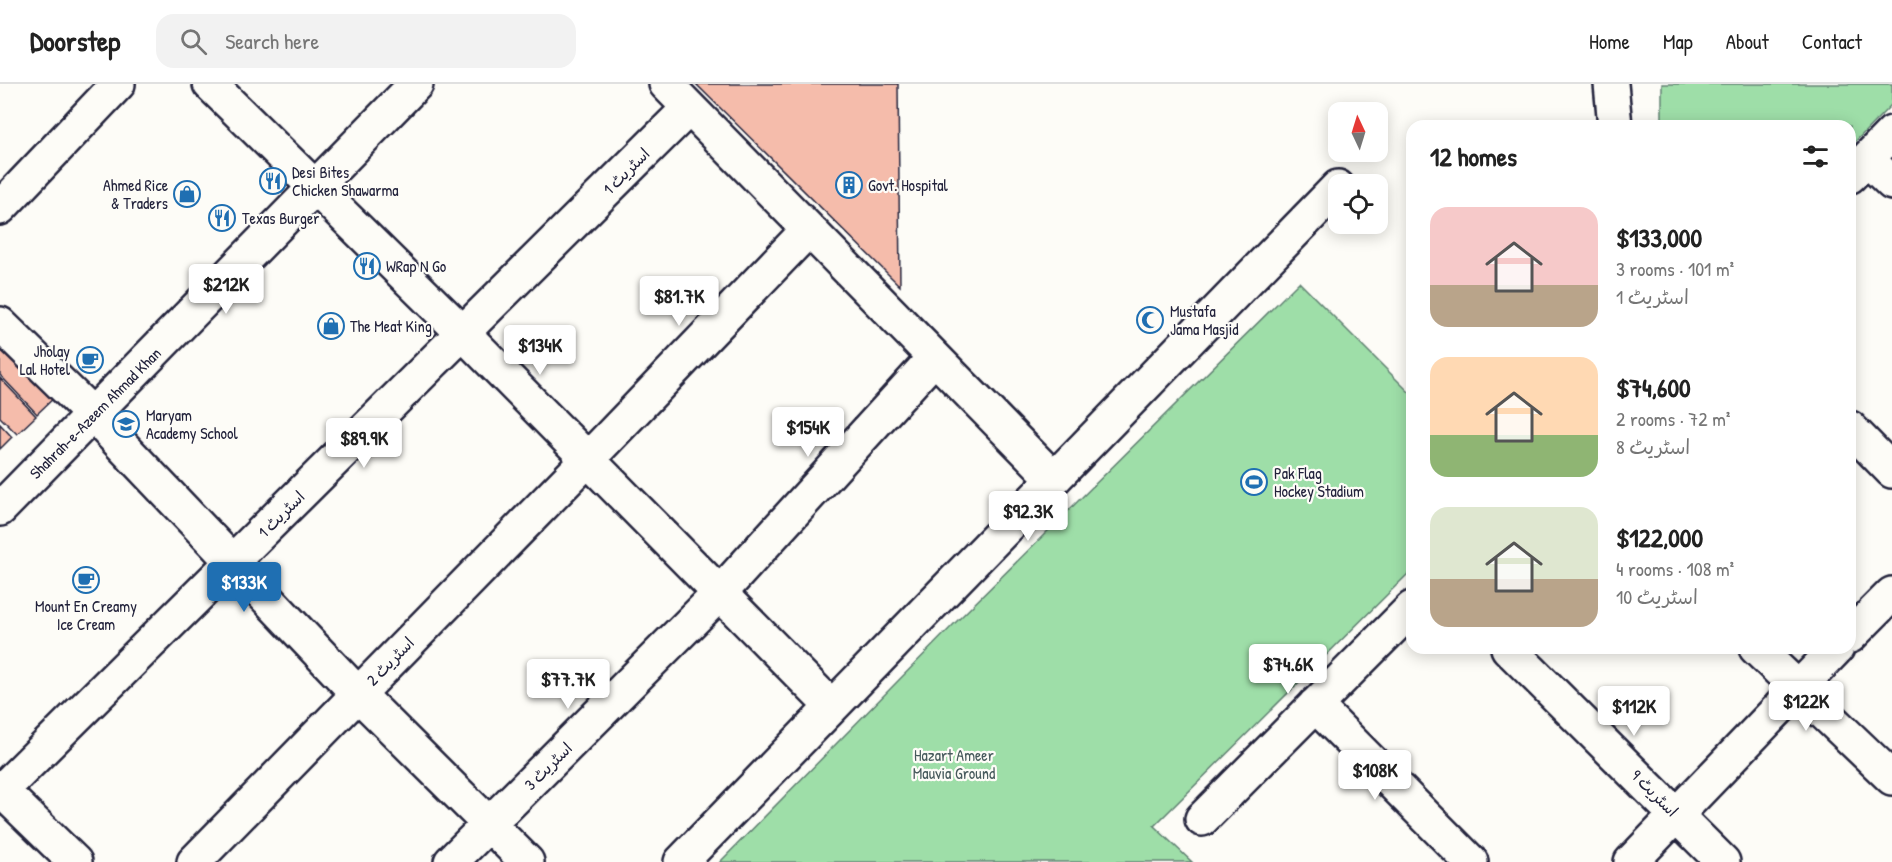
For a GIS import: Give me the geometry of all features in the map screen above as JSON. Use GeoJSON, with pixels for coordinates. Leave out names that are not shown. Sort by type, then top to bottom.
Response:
{"type":"FeatureCollection","features":[{"type":"Feature","properties":{"kind":"street"},"geometry":{"type":"LineString","coordinates":[[0,208],[118,84]]}},
{"type":"Feature","properties":{"kind":"street"},"geometry":{"type":"LineString","coordinates":[[210,84],[464,334],[832,707]]}},
{"type":"Feature","properties":{"kind":"street","name":"Shahrah-e-Azeem Ahmad Khan"},"geometry":{"type":"LineString","coordinates":[[0,508],[416,84]]}},
{"type":"Feature","properties":{"kind":"street"},"geometry":{"type":"LineString","coordinates":[[666,84],[1054,479]]}},
{"type":"Feature","properties":{"kind":"street"},"geometry":{"type":"LineString","coordinates":[[1611,84],[1614,120]]}},
{"type":"Feature","properties":{"kind":"street","name":"اسٹریٹ 1"},"geometry":{"type":"LineString","coordinates":[[1,790],[464,334],[689,108]]}},
{"type":"Feature","properties":{"kind":"street"},"geometry":{"type":"LineString","coordinates":[[1892,134],[1858,167],[1892,183]]}},
{"type":"Feature","properties":{"kind":"street"},"geometry":{"type":"LineString","coordinates":[[681,862],[1328,197]]}},
{"type":"Feature","properties":{"kind":"street","name":"اسٹریٹ 2"},"geometry":{"type":"LineString","coordinates":[[194,862],[808,230]]}},
{"type":"Feature","properties":{"kind":"street"},"geometry":{"type":"LineString","coordinates":[[0,324],[93,415],[231,563],[358,694],[527,862]]}},
{"type":"Feature","properties":{"kind":"street","name":"اسٹریٹ 3"},"geometry":{"type":"LineString","coordinates":[[452,862],[720,593],[934,358]]}},
{"type":"Feature","properties":{"kind":"street"},"geometry":{"type":"LineString","coordinates":[[1856,434],[1892,471]]}},
{"type":"Feature","properties":{"kind":"street"},"geometry":{"type":"LineString","coordinates":[[1856,630],[1892,594]]}},
{"type":"Feature","properties":{"kind":"street"},"geometry":{"type":"LineString","coordinates":[[1202,819],[1406,614]]}},
{"type":"Feature","properties":{"kind":"street","name":"اسٹریٹ 9"},"geometry":{"type":"LineString","coordinates":[[1514,654],[1723,862]]}},
{"type":"Feature","properties":{"kind":"street"},"geometry":{"type":"LineString","coordinates":[[1762,654],[1892,778]]}},
{"type":"Feature","properties":{"kind":"street"},"geometry":{"type":"LineString","coordinates":[[1631,862],[1831,654]]}},
{"type":"Feature","properties":{"kind":"street"},"geometry":{"type":"LineString","coordinates":[[1315,705],[1471,862]]}},
{"type":"Feature","properties":{"kind":"street"},"geometry":{"type":"LineString","coordinates":[[1,790],[75,862]]}},
{"type":"Feature","properties":{"kind":"green space"},"geometry":{"type":"Polygon","coordinates":[[[1662,84],[1892,84],[1892,104],[1856,141],[1856,120],[1662,120],[1662,84]]]}},
{"type":"Feature","properties":{"kind":"green space","name":"Pak Flag Hockey Stadium"},"geometry":{"type":"Polygon","coordinates":[[[1299,282],[1406,389],[1406,576],[1154,826],[1192,862],[720,862],[953,625],[1299,282]]]}},
{"type":"Feature","properties":{"kind":"building","name":"Govt. Hospital"},"geometry":{"type":"Polygon","coordinates":[[[696,84],[898,84],[900,286],[696,84]]]}},
{"type":"Feature","properties":{"kind":"building"},"geometry":{"type":"Polygon","coordinates":[[[9,345],[57,395],[37,414],[0,375],[0,353],[9,345]]]}},
{"type":"Feature","properties":{"kind":"building"},"geometry":{"type":"Polygon","coordinates":[[[0,378],[36,416],[17,434],[0,417],[0,378]]]}},
{"type":"Feature","properties":{"kind":"building"},"geometry":{"type":"Polygon","coordinates":[[[0,424],[12,437],[0,449],[0,424]]]}},
{"type":"Feature","properties":{"kind":"place","name":"Desi Bites Chicken Shawarma"},"geometry":{"type":"Point","coordinates":[273,181]}},
{"type":"Feature","properties":{"kind":"place","name":"Govt. Hospital"},"geometry":{"type":"Point","coordinates":[849,185]}},
{"type":"Feature","properties":{"kind":"place","name":"Ahmed Rice & Traders"},"geometry":{"type":"Point","coordinates":[187,194]}},
{"type":"Feature","properties":{"kind":"place","name":"Texas Burger"},"geometry":{"type":"Point","coordinates":[222,218]}},
{"type":"Feature","properties":{"kind":"place","name":"WRap N Go"},"geometry":{"type":"Point","coordinates":[367,266]}},
{"type":"Feature","properties":{"kind":"place","name":"Mustafa Jama Masjid"},"geometry":{"type":"Point","coordinates":[1150,320]}},
{"type":"Feature","properties":{"kind":"place","name":"The Meat King"},"geometry":{"type":"Point","coordinates":[331,326]}},
{"type":"Feature","properties":{"kind":"place","name":"Jholay Lal Hotel"},"geometry":{"type":"Point","coordinates":[90,360]}},
{"type":"Feature","properties":{"kind":"place","name":"Maryam Academy School"},"geometry":{"type":"Point","coordinates":[126,424]}},
{"type":"Feature","properties":{"kind":"place","name":"Pak Flag Hockey Stadium"},"geometry":{"type":"Point","coordinates":[1254,482]}},
{"type":"Feature","properties":{"kind":"place","name":"Mount En Creamy Ice Cream"},"geometry":{"type":"Point","coordinates":[86,580]}},
{"type":"Feature","properties":{"kind":"park label","name":"Hazart Ameer Mauvia Ground"},"geometry":{"type":"Point","coordinates":[954,764]}}]}
